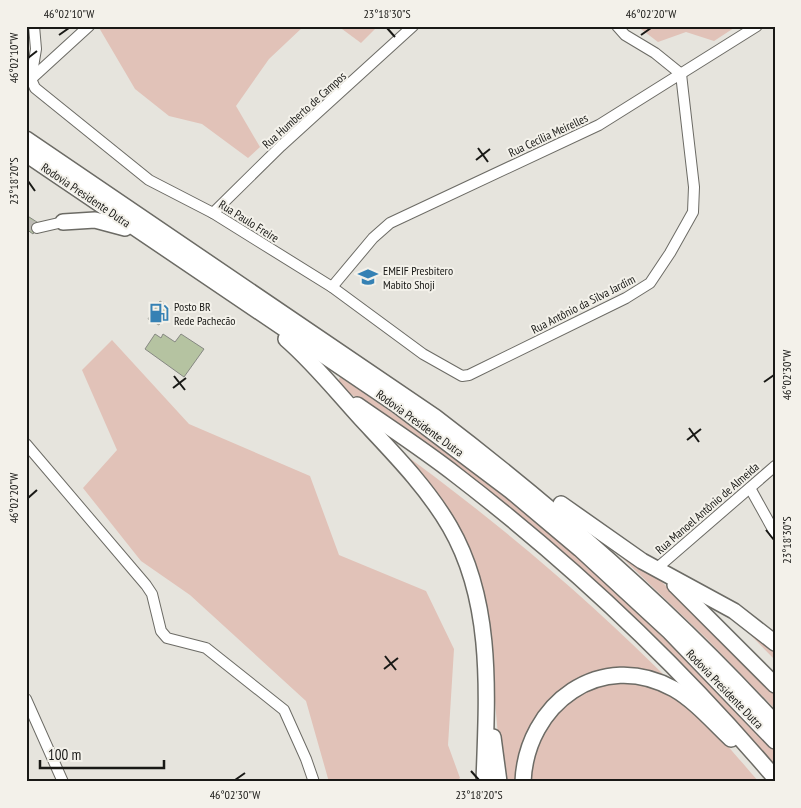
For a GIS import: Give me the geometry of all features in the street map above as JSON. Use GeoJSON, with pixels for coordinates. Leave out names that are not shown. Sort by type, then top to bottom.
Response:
{"type":"FeatureCollection","features":[{"type":"Feature","properties":{"kind":"highway","name":"Rodovia Presidente Dutra"},"geometry":{"type":"LineString","coordinates":[[26,139],[435,417],[526,487],[616,564],[689,634],[775,723]]}},
{"type":"Feature","properties":{"kind":"highway","name":"Rodovia Presidente Dutra"},"geometry":{"type":"LineString","coordinates":[[26,154],[396,405],[470,459],[547,520],[670,632],[775,741]]}},
{"type":"Feature","properties":{"kind":"highway"},"geometry":{"type":"LineString","coordinates":[[63,222],[94,220],[115,224],[154,242]]}},
{"type":"Feature","properties":{"kind":"highway"},"geometry":{"type":"LineString","coordinates":[[217,284],[288,340],[414,478],[450,526],[463,552],[478,594],[499,782]]}},
{"type":"Feature","properties":{"kind":"highway"},"geometry":{"type":"LineString","coordinates":[[331,386],[455,474],[547,549],[634,627],[680,672],[775,778]]}},
{"type":"Feature","properties":{"kind":"highway"},"geometry":{"type":"LineString","coordinates":[[435,417],[504,462],[602,534],[656,569],[720,602],[775,643]]}},
{"type":"Feature","properties":{"kind":"highway"},"geometry":{"type":"LineString","coordinates":[[656,569],[715,623],[775,685]]}},
{"type":"Feature","properties":{"kind":"highway"},"geometry":{"type":"LineString","coordinates":[[484,782],[485,666]]}},
{"type":"Feature","properties":{"kind":"highway"},"geometry":{"type":"LineString","coordinates":[[523,782],[529,743],[548,711],[567,694],[582,686],[595,680],[621,676],[660,682],[688,698],[774,782]]}},
{"type":"Feature","properties":{"kind":"street"},"geometry":{"type":"LineString","coordinates":[[31,79],[36,49],[34,26]]}},
{"type":"Feature","properties":{"kind":"street"},"geometry":{"type":"LineString","coordinates":[[31,79],[89,26]]}},
{"type":"Feature","properties":{"kind":"street","name":"Rua Humberto de Campos"},"geometry":{"type":"LineString","coordinates":[[213,213],[281,146],[413,26]]}},
{"type":"Feature","properties":{"kind":"street"},"geometry":{"type":"LineString","coordinates":[[618,26],[625,35],[655,53],[681,74]]}},
{"type":"Feature","properties":{"kind":"street","name":"Rua Cecília Meirelles"},"geometry":{"type":"LineString","coordinates":[[332,287],[373,238],[390,223],[599,125],[757,26]]}},
{"type":"Feature","properties":{"kind":"street","name":"Rua Antônio da Silva Jardim"},"geometry":{"type":"LineString","coordinates":[[462,376],[469,375],[626,298],[650,283],[670,254],[693,212],[694,187],[681,74]]}},
{"type":"Feature","properties":{"kind":"street","name":"Rua Paulo Freire"},"geometry":{"type":"LineString","coordinates":[[31,79],[35,88],[149,180],[213,213],[332,287],[423,354],[462,376]]}},
{"type":"Feature","properties":{"kind":"street"},"geometry":{"type":"LineString","coordinates":[[37,228],[63,222]]}},
{"type":"Feature","properties":{"kind":"street"},"geometry":{"type":"LineString","coordinates":[[26,444],[146,585],[152,594],[164,635],[171,640],[206,648],[284,710],[314,782]]}},
{"type":"Feature","properties":{"kind":"street","name":"Rua Manoel Antônio de Almeida"},"geometry":{"type":"LineString","coordinates":[[656,569],[775,466]]}},
{"type":"Feature","properties":{"kind":"street"},"geometry":{"type":"LineString","coordinates":[[750,488],[775,533]]}},
{"type":"Feature","properties":{"kind":"street"},"geometry":{"type":"LineString","coordinates":[[26,699],[63,782]]}},
{"type":"Feature","properties":{"kind":"shaded area"},"geometry":{"type":"Polygon","coordinates":[[[98,26],[304,26],[269,59],[236,106],[260,147],[248,158],[202,124],[169,116],[135,89],[98,26]]]}},
{"type":"Feature","properties":{"kind":"shaded area"},"geometry":{"type":"Polygon","coordinates":[[[338,26],[378,26],[361,43],[338,26]]]}},
{"type":"Feature","properties":{"kind":"shaded area"},"geometry":{"type":"Polygon","coordinates":[[[637,26],[737,26],[714,41],[686,32],[658,42],[637,26]]]}},
{"type":"Feature","properties":{"kind":"shaded area"},"geometry":{"type":"Polygon","coordinates":[[[112,340],[189,424],[310,476],[339,555],[426,591],[454,649],[448,745],[460,778],[456,782],[329,782],[306,701],[190,595],[141,561],[83,488],[117,450],[82,370],[112,340]]]}},
{"type":"Feature","properties":{"kind":"shaded area"},"geometry":{"type":"Polygon","coordinates":[[[340,377],[458,460],[570,550],[624,598],[676,647],[775,752],[775,766],[683,668],[379,414],[337,384],[340,377]]]}},
{"type":"Feature","properties":{"kind":"shaded area"},"geometry":{"type":"Polygon","coordinates":[[[389,443],[464,499],[536,558],[607,620],[674,685],[640,674],[563,693],[520,782],[502,782],[489,632],[481,584],[389,443]]]}},
{"type":"Feature","properties":{"kind":"shaded area"},"geometry":{"type":"Polygon","coordinates":[[[615,551],[659,579],[775,695],[775,709],[706,638],[615,551]]]}},
{"type":"Feature","properties":{"kind":"shaded area"},"geometry":{"type":"Polygon","coordinates":[[[733,617],[775,649],[775,660],[733,617]]]}},
{"type":"Feature","properties":{"kind":"shaded area"},"geometry":{"type":"Polygon","coordinates":[[[613,683],[646,685],[659,689],[677,699],[690,708],[715,732],[759,782],[529,782],[531,764],[536,747],[554,718],[566,705],[580,695],[613,683]]]}},
{"type":"Feature","properties":{"kind":"building"},"geometry":{"type":"Polygon","coordinates":[[[26,215],[40,224],[33,234],[26,229],[26,215]]]}},
{"type":"Feature","properties":{"kind":"building","name":"Posto BR Rede Pachecão"},"geometry":{"type":"Polygon","coordinates":[[[160,301],[170,308],[159,325],[148,319],[160,301]]]}},
{"type":"Feature","properties":{"kind":"building"},"geometry":{"type":"Polygon","coordinates":[[[155,334],[161,338],[163,334],[175,342],[181,334],[204,349],[184,377],[145,349],[155,334]]]}},
{"type":"Feature","properties":{"kind":"tunnel"},"geometry":{"type":"LineString","coordinates":[[26,223],[37,228]]}},
{"type":"Feature","properties":{"kind":"place","name":"EMEIF Presbitero Mabito Shoji"},"geometry":{"type":"Point","coordinates":[368,277]}},
{"type":"Feature","properties":{"kind":"place","name":"Posto BR Rede Pachecão"},"geometry":{"type":"Point","coordinates":[159,313]}}]}
